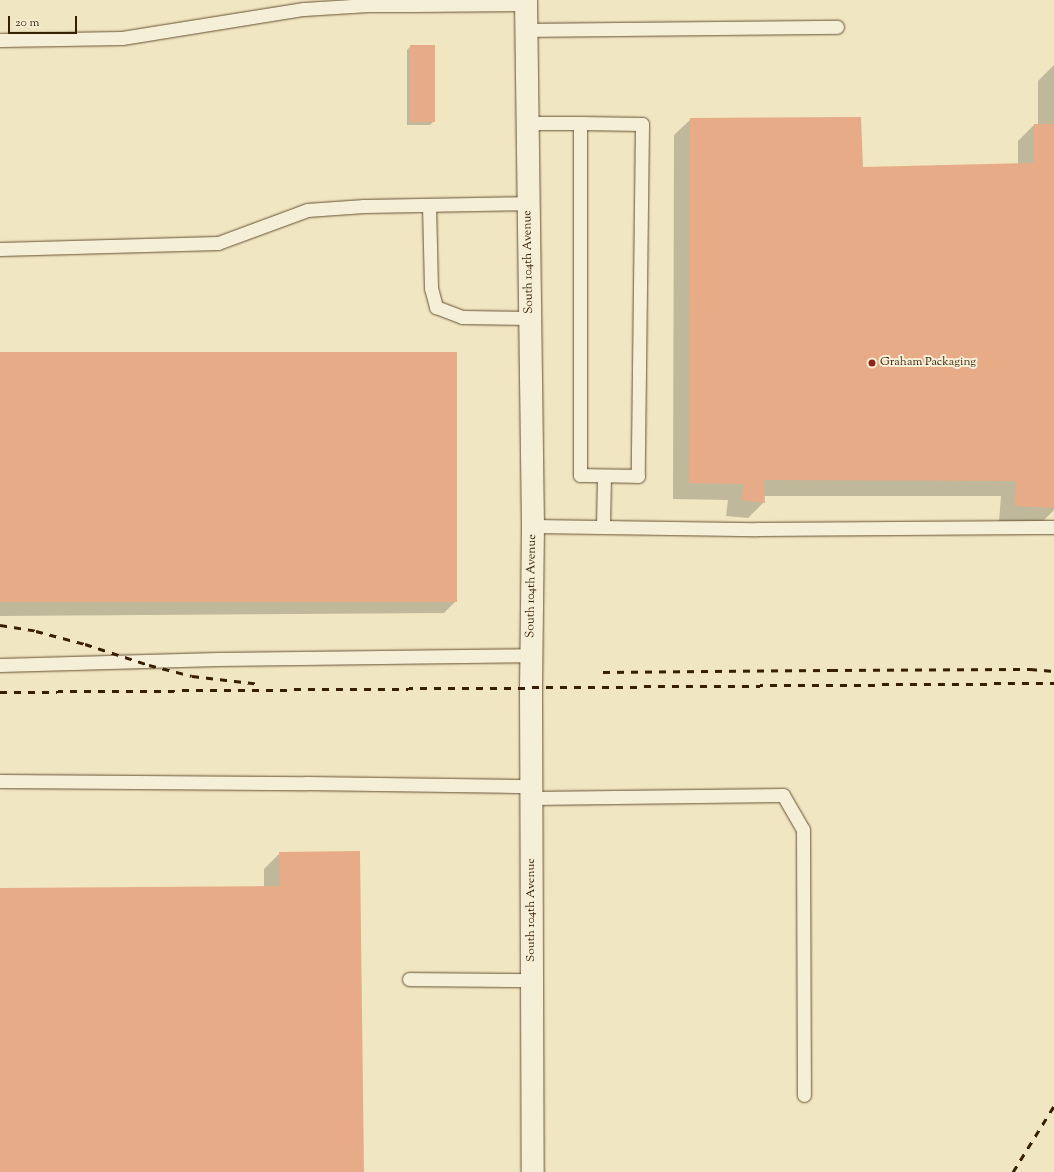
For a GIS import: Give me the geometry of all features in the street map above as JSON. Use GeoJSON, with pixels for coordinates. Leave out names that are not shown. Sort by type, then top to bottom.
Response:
{"type":"FeatureCollection","features":[{"type":"Feature","properties":{"kind":"street","name":"South 104th Avenue"},"geometry":{"type":"LineString","coordinates":[[526,2],[533,526],[531,655],[533,1172]]}},
{"type":"Feature","properties":{"kind":"lane"},"geometry":{"type":"LineString","coordinates":[[0,40],[122,38],[304,9],[409,2],[526,2]]}},
{"type":"Feature","properties":{"kind":"lane"},"geometry":{"type":"LineString","coordinates":[[526,30],[837,27]]}},
{"type":"Feature","properties":{"kind":"lane"},"geometry":{"type":"LineString","coordinates":[[527,123],[580,123],[642,124],[638,476],[580,475],[580,123]]}},
{"type":"Feature","properties":{"kind":"lane"},"geometry":{"type":"LineString","coordinates":[[0,249],[218,244],[307,210],[528,203]]}},
{"type":"Feature","properties":{"kind":"lane"},"geometry":{"type":"LineString","coordinates":[[429,205],[431,288],[436,307],[462,317],[530,318]]}},
{"type":"Feature","properties":{"kind":"lane"},"geometry":{"type":"LineString","coordinates":[[603,527],[604,476]]}},
{"type":"Feature","properties":{"kind":"lane"},"geometry":{"type":"LineString","coordinates":[[533,526],[757,529],[1054,527]]}},
{"type":"Feature","properties":{"kind":"lane"},"geometry":{"type":"LineString","coordinates":[[0,665],[218,659],[531,655]]}},
{"type":"Feature","properties":{"kind":"lane"},"geometry":{"type":"LineString","coordinates":[[0,781],[306,782],[531,792],[783,795],[803,828],[804,1095]]}},
{"type":"Feature","properties":{"kind":"lane"},"geometry":{"type":"LineString","coordinates":[[409,979],[532,980]]}},
{"type":"Feature","properties":{"kind":"building"},"geometry":{"type":"Polygon","coordinates":[[[410,45],[435,45],[435,122],[410,122],[410,45]]]}},
{"type":"Feature","properties":{"kind":"building","name":"Graham Packaging"},"geometry":{"type":"Polygon","coordinates":[[[861,117],[863,167],[1034,163],[1034,124],[1054,124],[1054,508],[1015,506],[1016,481],[764,480],[765,503],[742,500],[744,484],[689,483],[690,118],[861,117]]]}},
{"type":"Feature","properties":{"kind":"building"},"geometry":{"type":"Polygon","coordinates":[[[0,352],[457,352],[457,602],[0,602],[0,352]]]}},
{"type":"Feature","properties":{"kind":"building"},"geometry":{"type":"Polygon","coordinates":[[[360,851],[364,1172],[0,1172],[0,888],[280,886],[279,852],[360,851]]]}},
{"type":"Feature","properties":{"kind":"railway"},"geometry":{"type":"LineString","coordinates":[[0,625],[36,631],[85,644],[149,665],[192,676],[261,684]]}},
{"type":"Feature","properties":{"kind":"railway"},"geometry":{"type":"LineString","coordinates":[[603,672],[1030,669],[1054,671]]}},
{"type":"Feature","properties":{"kind":"railway"},"geometry":{"type":"LineString","coordinates":[[0,692],[1054,683]]}},
{"type":"Feature","properties":{"kind":"railway"},"geometry":{"type":"LineString","coordinates":[[1013,1172],[1054,1106]]}},
{"type":"Feature","properties":{"kind":"place","name":"Graham Packaging"},"geometry":{"type":"Point","coordinates":[872,363]}}]}
